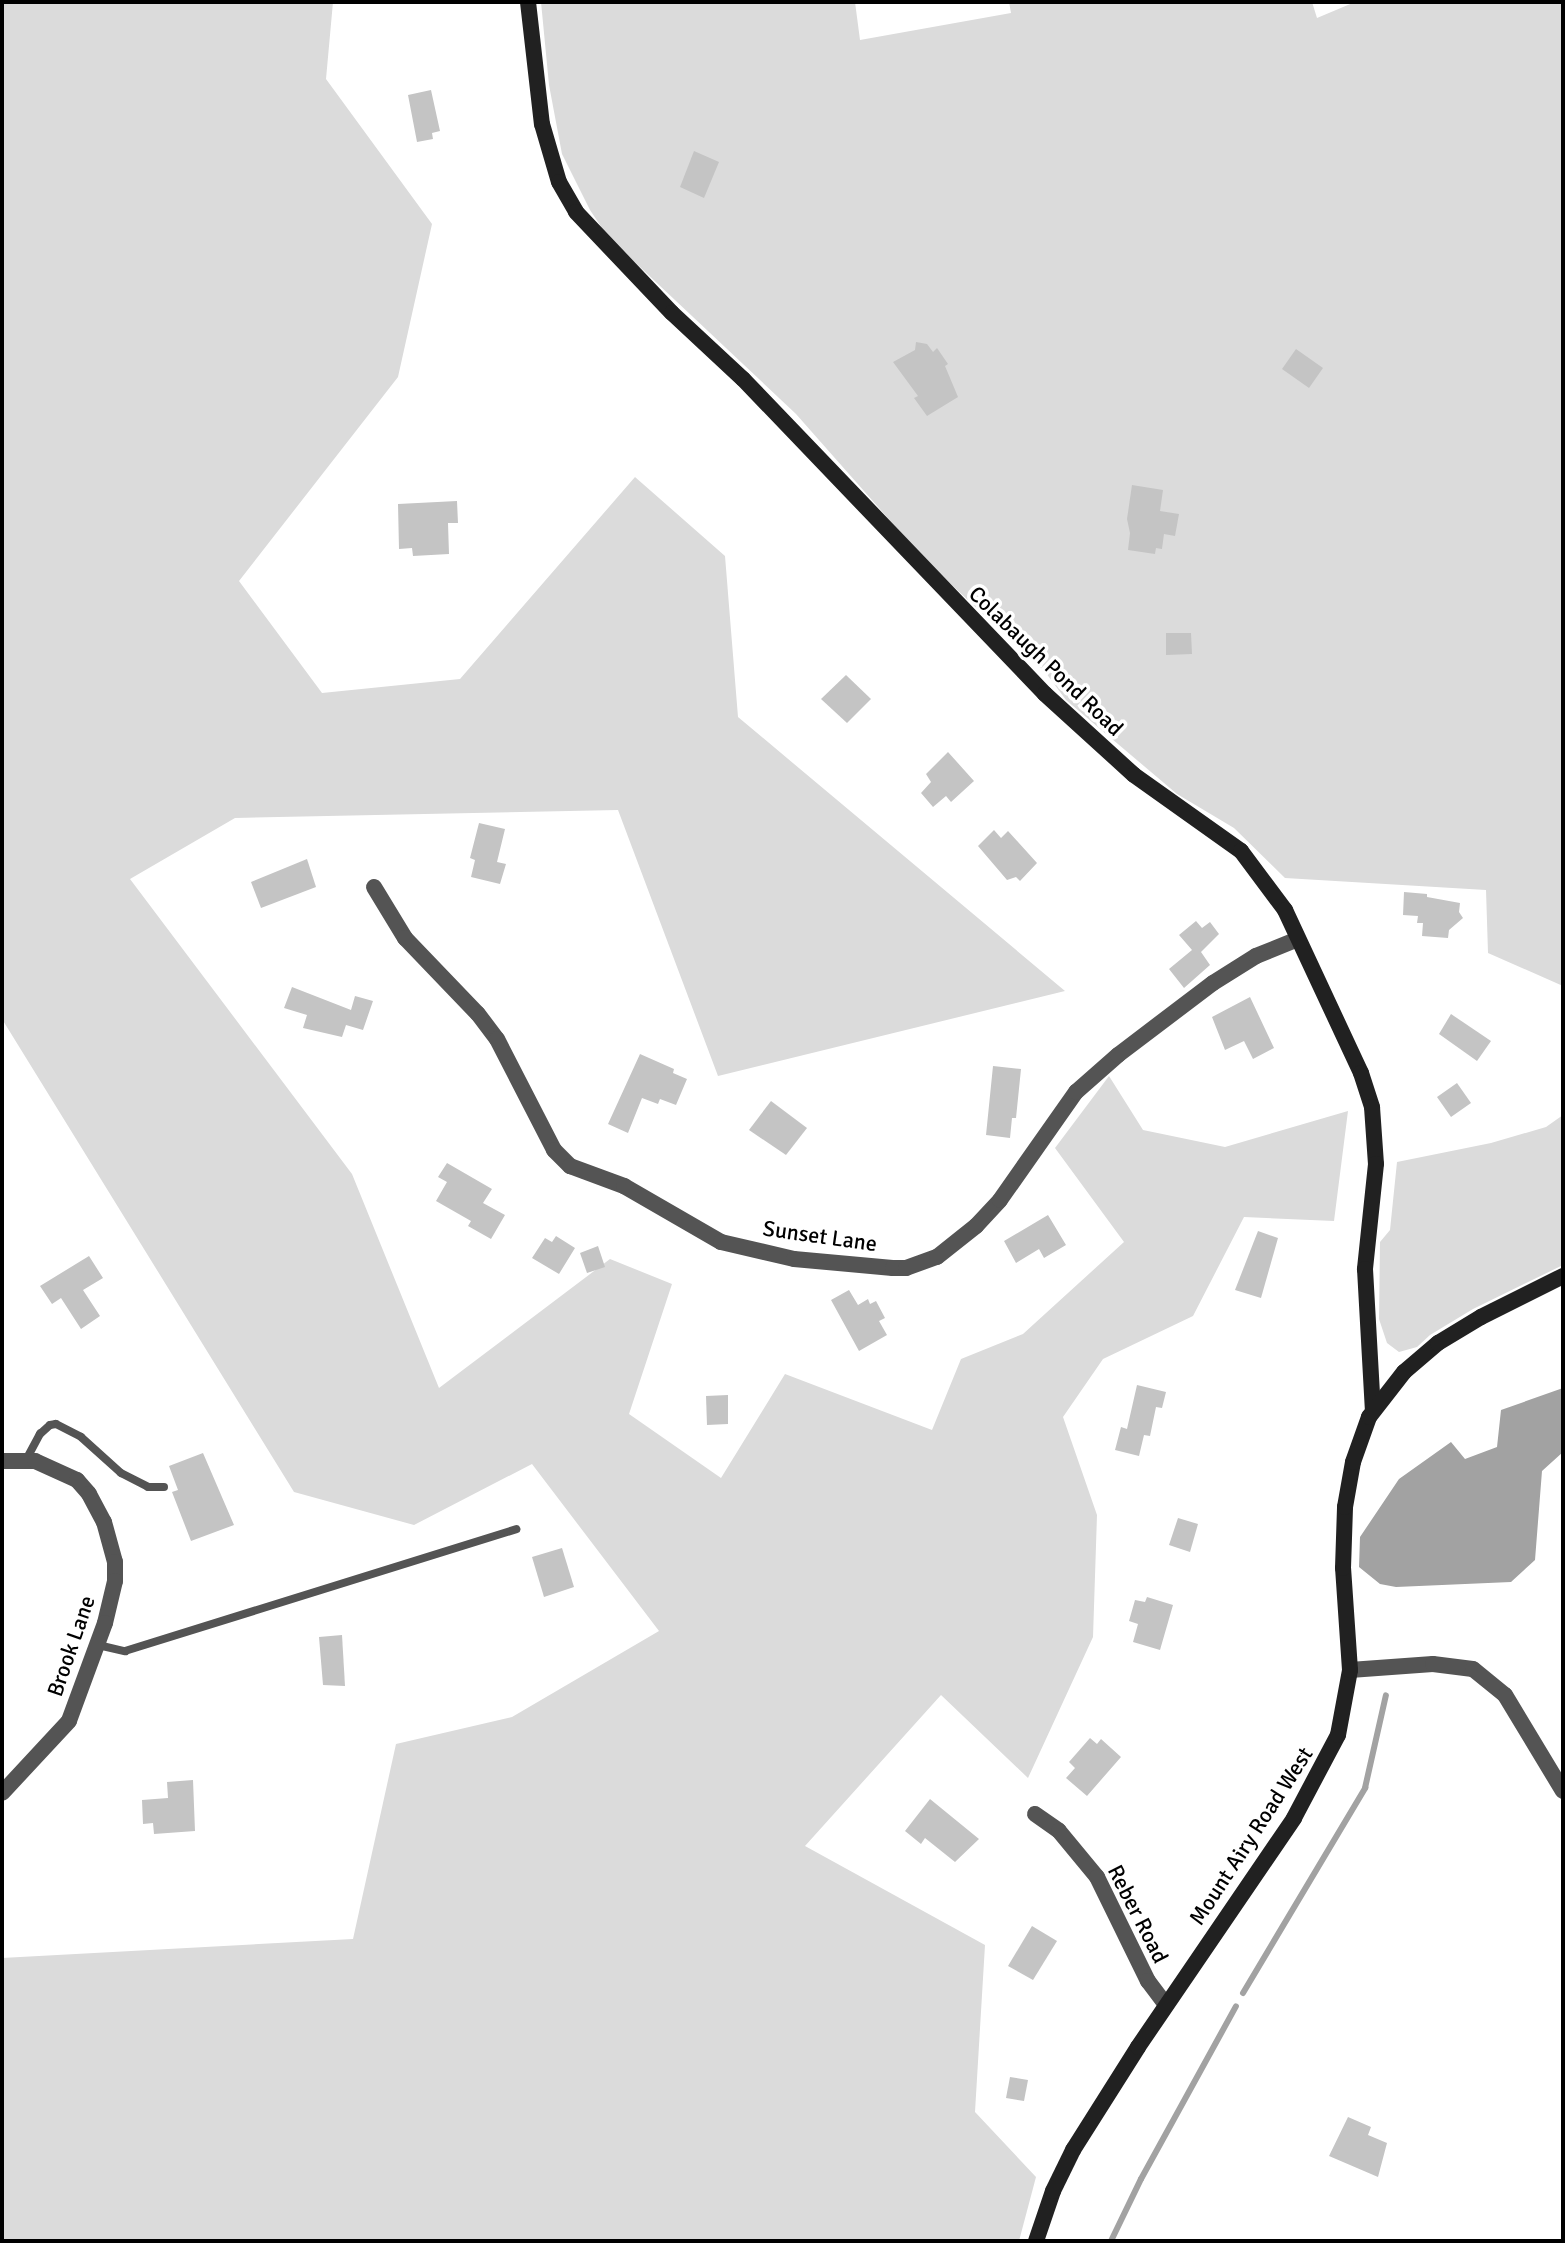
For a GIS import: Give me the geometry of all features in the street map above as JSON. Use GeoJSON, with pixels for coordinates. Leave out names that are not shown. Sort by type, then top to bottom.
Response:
{"type":"FeatureCollection","features":[{"type":"Feature","properties":{"kind":"street","name":"Colabaugh Pond Road"},"geometry":{"type":"LineString","coordinates":[[528,2],[542,124],[559,182],[576,212],[672,313],[743,379],[1045,694],[1134,775],[1241,851],[1266,880],[1298,939],[1356,1063],[1372,1107],[1376,1164],[1365,1269],[1373,1411]]}},
{"type":"Feature","properties":{"kind":"street","name":"Sunset Lane"},"geometry":{"type":"LineString","coordinates":[[374,887],[405,938],[478,1014],[497,1039],[554,1150],[570,1166],[624,1186],[721,1242],[794,1259],[893,1268],[906,1268],[937,1257],[976,1226],[1008,1189],[1076,1092],[1118,1055],[1213,983],[1256,956],[1298,939]]}},
{"type":"Feature","properties":{"kind":"street","name":"Mount Airy Road West"},"geometry":{"type":"LineString","coordinates":[[1036,2241],[1066,2163],[1166,2005],[1317,1779],[1343,1719],[1350,1670],[1343,1568],[1345,1507],[1358,1445],[1373,1411],[1404,1372],[1438,1343],[1481,1317],[1563,1276]]}},
{"type":"Feature","properties":{"kind":"street","name":"Brook Lane"},"geometry":{"type":"LineString","coordinates":[[2,1461],[26,1460],[59,1469],[77,1480],[89,1494],[112,1541],[115,1581],[98,1645],[69,1721],[2,1793]]}},
{"type":"Feature","properties":{"kind":"street"},"geometry":{"type":"LineString","coordinates":[[1350,1670],[1433,1664],[1473,1669],[1505,1695],[1563,1791]]}},
{"type":"Feature","properties":{"kind":"street","name":"Reber Road"},"geometry":{"type":"LineString","coordinates":[[1035,1814],[1059,1831],[1097,1877],[1148,1981],[1166,2005]]}},
{"type":"Feature","properties":{"kind":"lane"},"geometry":{"type":"LineString","coordinates":[[26,1460],[40,1434],[56,1424],[81,1437],[121,1473],[148,1487],[164,1487]]}},
{"type":"Feature","properties":{"kind":"lane"},"geometry":{"type":"LineString","coordinates":[[98,1645],[125,1651],[516,1529]]}},
{"type":"Feature","properties":{"kind":"shaded area"},"geometry":{"type":"Polygon","coordinates":[[[2,2],[333,2],[326,79],[432,224],[398,377],[239,581],[322,693],[460,679],[635,477],[725,556],[738,717],[1065,991],[718,1076],[618,810],[235,818],[130,879],[352,1174],[439,1388],[610,1259],[672,1284],[629,1414],[721,1478],[785,1374],[932,1430],[961,1359],[1023,1334],[1124,1242],[1055,1148],[1109,1076],[1143,1130],[1225,1147],[1348,1111],[1334,1221],[1244,1217],[1193,1316],[1103,1359],[1063,1417],[1097,1515],[1093,1637],[1028,1778],[941,1695],[805,1846],[985,1945],[975,2112],[1036,2177],[1019,2241],[2,2241],[2,1958],[353,1939],[396,1744],[512,1717],[659,1631],[532,1464],[414,1525],[294,1492],[2,1019],[2,2]]]}},
{"type":"Feature","properties":{"kind":"shaded area"},"geometry":{"type":"Polygon","coordinates":[[[541,2],[855,2],[860,40],[1011,13],[1009,2],[1312,2],[1317,18],[1355,2],[1563,2],[1563,986],[1488,953],[1486,890],[1285,878],[1234,828],[1177,794],[1066,700],[1046,673],[924,559],[796,414],[608,237],[590,210],[562,154],[549,85],[541,2]]]}},
{"type":"Feature","properties":{"kind":"shaded area"},"geometry":{"type":"Polygon","coordinates":[[[1563,1115],[1563,1265],[1473,1309],[1430,1335],[1417,1347],[1399,1352],[1387,1343],[1379,1319],[1380,1242],[1390,1230],[1397,1162],[1491,1143],[1546,1127],[1563,1115]]]}},
{"type":"Feature","properties":{"kind":"shaded area"},"geometry":{"type":"Polygon","coordinates":[[[1563,1388],[1563,1452],[1542,1471],[1535,1560],[1511,1582],[1396,1587],[1380,1584],[1359,1567],[1360,1537],[1399,1479],[1451,1442],[1465,1459],[1497,1447],[1501,1410],[1563,1388]]]}},
{"type":"Feature","properties":{"kind":"building"},"geometry":{"type":"Polygon","coordinates":[[[431,90],[440,131],[432,133],[433,139],[417,142],[408,95],[431,90]]]}},
{"type":"Feature","properties":{"kind":"building"},"geometry":{"type":"Polygon","coordinates":[[[694,151],[719,162],[704,198],[680,187],[694,151]]]}},
{"type":"Feature","properties":{"kind":"building"},"geometry":{"type":"Polygon","coordinates":[[[916,342],[927,344],[933,352],[937,348],[948,364],[945,366],[958,397],[927,416],[914,398],[918,396],[893,362],[915,350],[916,342]]]}},
{"type":"Feature","properties":{"kind":"building"},"geometry":{"type":"Polygon","coordinates":[[[1296,349],[1323,368],[1309,388],[1282,369],[1296,349]]]}},
{"type":"Feature","properties":{"kind":"building"},"geometry":{"type":"Polygon","coordinates":[[[1132,485],[1163,490],[1160,511],[1179,514],[1175,536],[1164,534],[1162,549],[1156,548],[1155,554],[1128,550],[1130,533],[1127,519],[1132,485]]]}},
{"type":"Feature","properties":{"kind":"building"},"geometry":{"type":"Polygon","coordinates":[[[457,501],[458,523],[448,523],[449,554],[413,556],[412,548],[399,549],[398,504],[457,501]]]}},
{"type":"Feature","properties":{"kind":"building"},"geometry":{"type":"Polygon","coordinates":[[[1166,633],[1191,633],[1192,654],[1166,655],[1166,633]]]}},
{"type":"Feature","properties":{"kind":"building"},"geometry":{"type":"Polygon","coordinates":[[[846,675],[871,699],[847,723],[821,699],[846,675]]]}},
{"type":"Feature","properties":{"kind":"building"},"geometry":{"type":"Polygon","coordinates":[[[948,752],[974,781],[951,802],[946,796],[933,807],[921,793],[931,782],[926,774],[948,752]]]}},
{"type":"Feature","properties":{"kind":"building"},"geometry":{"type":"Polygon","coordinates":[[[479,823],[505,829],[497,862],[506,864],[500,884],[471,877],[475,860],[470,858],[479,823]]]}},
{"type":"Feature","properties":{"kind":"building"},"geometry":{"type":"Polygon","coordinates":[[[994,830],[1001,838],[1008,831],[1037,863],[1020,881],[1016,877],[1007,880],[978,846],[994,830]]]}},
{"type":"Feature","properties":{"kind":"building"},"geometry":{"type":"Polygon","coordinates":[[[307,859],[316,887],[261,908],[251,882],[307,859]]]}},
{"type":"Feature","properties":{"kind":"building"},"geometry":{"type":"Polygon","coordinates":[[[1404,892],[1427,894],[1427,897],[1460,903],[1459,912],[1463,918],[1449,930],[1448,938],[1422,936],[1423,923],[1417,923],[1418,916],[1403,915],[1404,892]]]}},
{"type":"Feature","properties":{"kind":"building"},"geometry":{"type":"Polygon","coordinates":[[[1196,921],[1202,928],[1210,922],[1219,934],[1201,952],[1210,965],[1184,988],[1169,969],[1192,950],[1179,935],[1196,921]]]}},
{"type":"Feature","properties":{"kind":"building"},"geometry":{"type":"Polygon","coordinates":[[[292,987],[351,1010],[355,996],[373,1001],[363,1030],[346,1025],[342,1037],[303,1028],[307,1015],[284,1008],[292,987]]]}},
{"type":"Feature","properties":{"kind":"building"},"geometry":{"type":"Polygon","coordinates":[[[1250,997],[1274,1048],[1253,1059],[1244,1041],[1225,1050],[1212,1017],[1250,997]]]}},
{"type":"Feature","properties":{"kind":"building"},"geometry":{"type":"Polygon","coordinates":[[[1451,1014],[1491,1041],[1477,1061],[1439,1034],[1451,1014]]]}},
{"type":"Feature","properties":{"kind":"building"},"geometry":{"type":"Polygon","coordinates":[[[640,1054],[674,1069],[673,1073],[687,1079],[676,1105],[660,1099],[658,1104],[642,1098],[628,1133],[608,1124],[640,1054]]]}},
{"type":"Feature","properties":{"kind":"building"},"geometry":{"type":"Polygon","coordinates":[[[993,1066],[1021,1069],[1016,1118],[1012,1118],[1010,1138],[986,1135],[993,1066]]]}},
{"type":"Feature","properties":{"kind":"building"},"geometry":{"type":"Polygon","coordinates":[[[1457,1083],[1471,1103],[1451,1117],[1437,1097],[1457,1083]]]}},
{"type":"Feature","properties":{"kind":"building"},"geometry":{"type":"Polygon","coordinates":[[[771,1101],[807,1128],[786,1155],[749,1130],[771,1101]]]}},
{"type":"Feature","properties":{"kind":"building"},"geometry":{"type":"Polygon","coordinates":[[[447,1163],[492,1189],[483,1203],[505,1215],[491,1239],[468,1226],[471,1221],[436,1201],[447,1182],[438,1177],[447,1163]]]}},
{"type":"Feature","properties":{"kind":"building"},"geometry":{"type":"Polygon","coordinates":[[[1048,1215],[1066,1245],[1044,1258],[1039,1249],[1016,1263],[1004,1241],[1048,1215]]]}},
{"type":"Feature","properties":{"kind":"building"},"geometry":{"type":"Polygon","coordinates":[[[1258,1231],[1278,1238],[1261,1298],[1235,1290],[1258,1231]]]}},
{"type":"Feature","properties":{"kind":"building"},"geometry":{"type":"Polygon","coordinates":[[[556,1236],[575,1248],[559,1274],[532,1258],[545,1238],[552,1242],[556,1236]]]}},
{"type":"Feature","properties":{"kind":"building"},"geometry":{"type":"Polygon","coordinates":[[[598,1246],[605,1267],[587,1273],[580,1253],[598,1246]]]}},
{"type":"Feature","properties":{"kind":"building"},"geometry":{"type":"Polygon","coordinates":[[[89,1256],[103,1278],[83,1290],[100,1316],[81,1329],[61,1298],[52,1304],[40,1286],[89,1256]]]}},
{"type":"Feature","properties":{"kind":"building"},"geometry":{"type":"Polygon","coordinates":[[[849,1290],[858,1305],[868,1299],[870,1304],[876,1301],[885,1318],[879,1321],[887,1335],[859,1351],[831,1300],[849,1290]]]}},
{"type":"Feature","properties":{"kind":"building"},"geometry":{"type":"Polygon","coordinates":[[[1137,1385],[1166,1392],[1162,1408],[1156,1407],[1150,1436],[1144,1435],[1139,1456],[1115,1450],[1121,1427],[1127,1429],[1137,1385]]]}},
{"type":"Feature","properties":{"kind":"building"},"geometry":{"type":"Polygon","coordinates":[[[728,1395],[728,1424],[707,1425],[706,1396],[728,1395]]]}},
{"type":"Feature","properties":{"kind":"building"},"geometry":{"type":"Polygon","coordinates":[[[203,1453],[234,1525],[191,1541],[172,1492],[178,1490],[169,1466],[203,1453]]]}},
{"type":"Feature","properties":{"kind":"building"},"geometry":{"type":"Polygon","coordinates":[[[1178,1518],[1198,1524],[1190,1552],[1169,1545],[1178,1518]]]}},
{"type":"Feature","properties":{"kind":"building"},"geometry":{"type":"Polygon","coordinates":[[[562,1548],[574,1587],[544,1597],[532,1557],[562,1548]]]}},
{"type":"Feature","properties":{"kind":"building"},"geometry":{"type":"Polygon","coordinates":[[[1147,1597],[1173,1605],[1160,1650],[1133,1642],[1138,1624],[1129,1621],[1135,1600],[1145,1602],[1147,1597]]]}},
{"type":"Feature","properties":{"kind":"building"},"geometry":{"type":"Polygon","coordinates":[[[342,1635],[345,1686],[323,1685],[319,1637],[342,1635]]]}},
{"type":"Feature","properties":{"kind":"building"},"geometry":{"type":"Polygon","coordinates":[[[1090,1738],[1097,1744],[1101,1739],[1121,1757],[1087,1796],[1066,1778],[1075,1768],[1069,1762],[1090,1738]]]}},
{"type":"Feature","properties":{"kind":"building"},"geometry":{"type":"Polygon","coordinates":[[[193,1780],[195,1831],[154,1834],[153,1823],[143,1824],[142,1800],[168,1798],[167,1782],[193,1780]]]}},
{"type":"Feature","properties":{"kind":"building"},"geometry":{"type":"Polygon","coordinates":[[[930,1799],[979,1839],[955,1862],[925,1838],[921,1844],[905,1831],[930,1799]]]}},
{"type":"Feature","properties":{"kind":"building"},"geometry":{"type":"Polygon","coordinates":[[[1032,1926],[1057,1941],[1033,1980],[1008,1966],[1032,1926]]]}},
{"type":"Feature","properties":{"kind":"building"},"geometry":{"type":"Polygon","coordinates":[[[1010,2077],[1028,2080],[1024,2101],[1006,2098],[1010,2077]]]}},
{"type":"Feature","properties":{"kind":"building"},"geometry":{"type":"Polygon","coordinates":[[[1348,2117],[1371,2127],[1368,2135],[1387,2143],[1378,2177],[1329,2156],[1348,2117]]]}},
{"type":"Feature","properties":{"kind":"waterway"},"geometry":{"type":"LineString","coordinates":[[1243,1993],[1365,1788],[1386,1695]]}},
{"type":"Feature","properties":{"kind":"waterway"},"geometry":{"type":"LineString","coordinates":[[1111,2241],[1141,2179],[1236,2006]]}}]}
